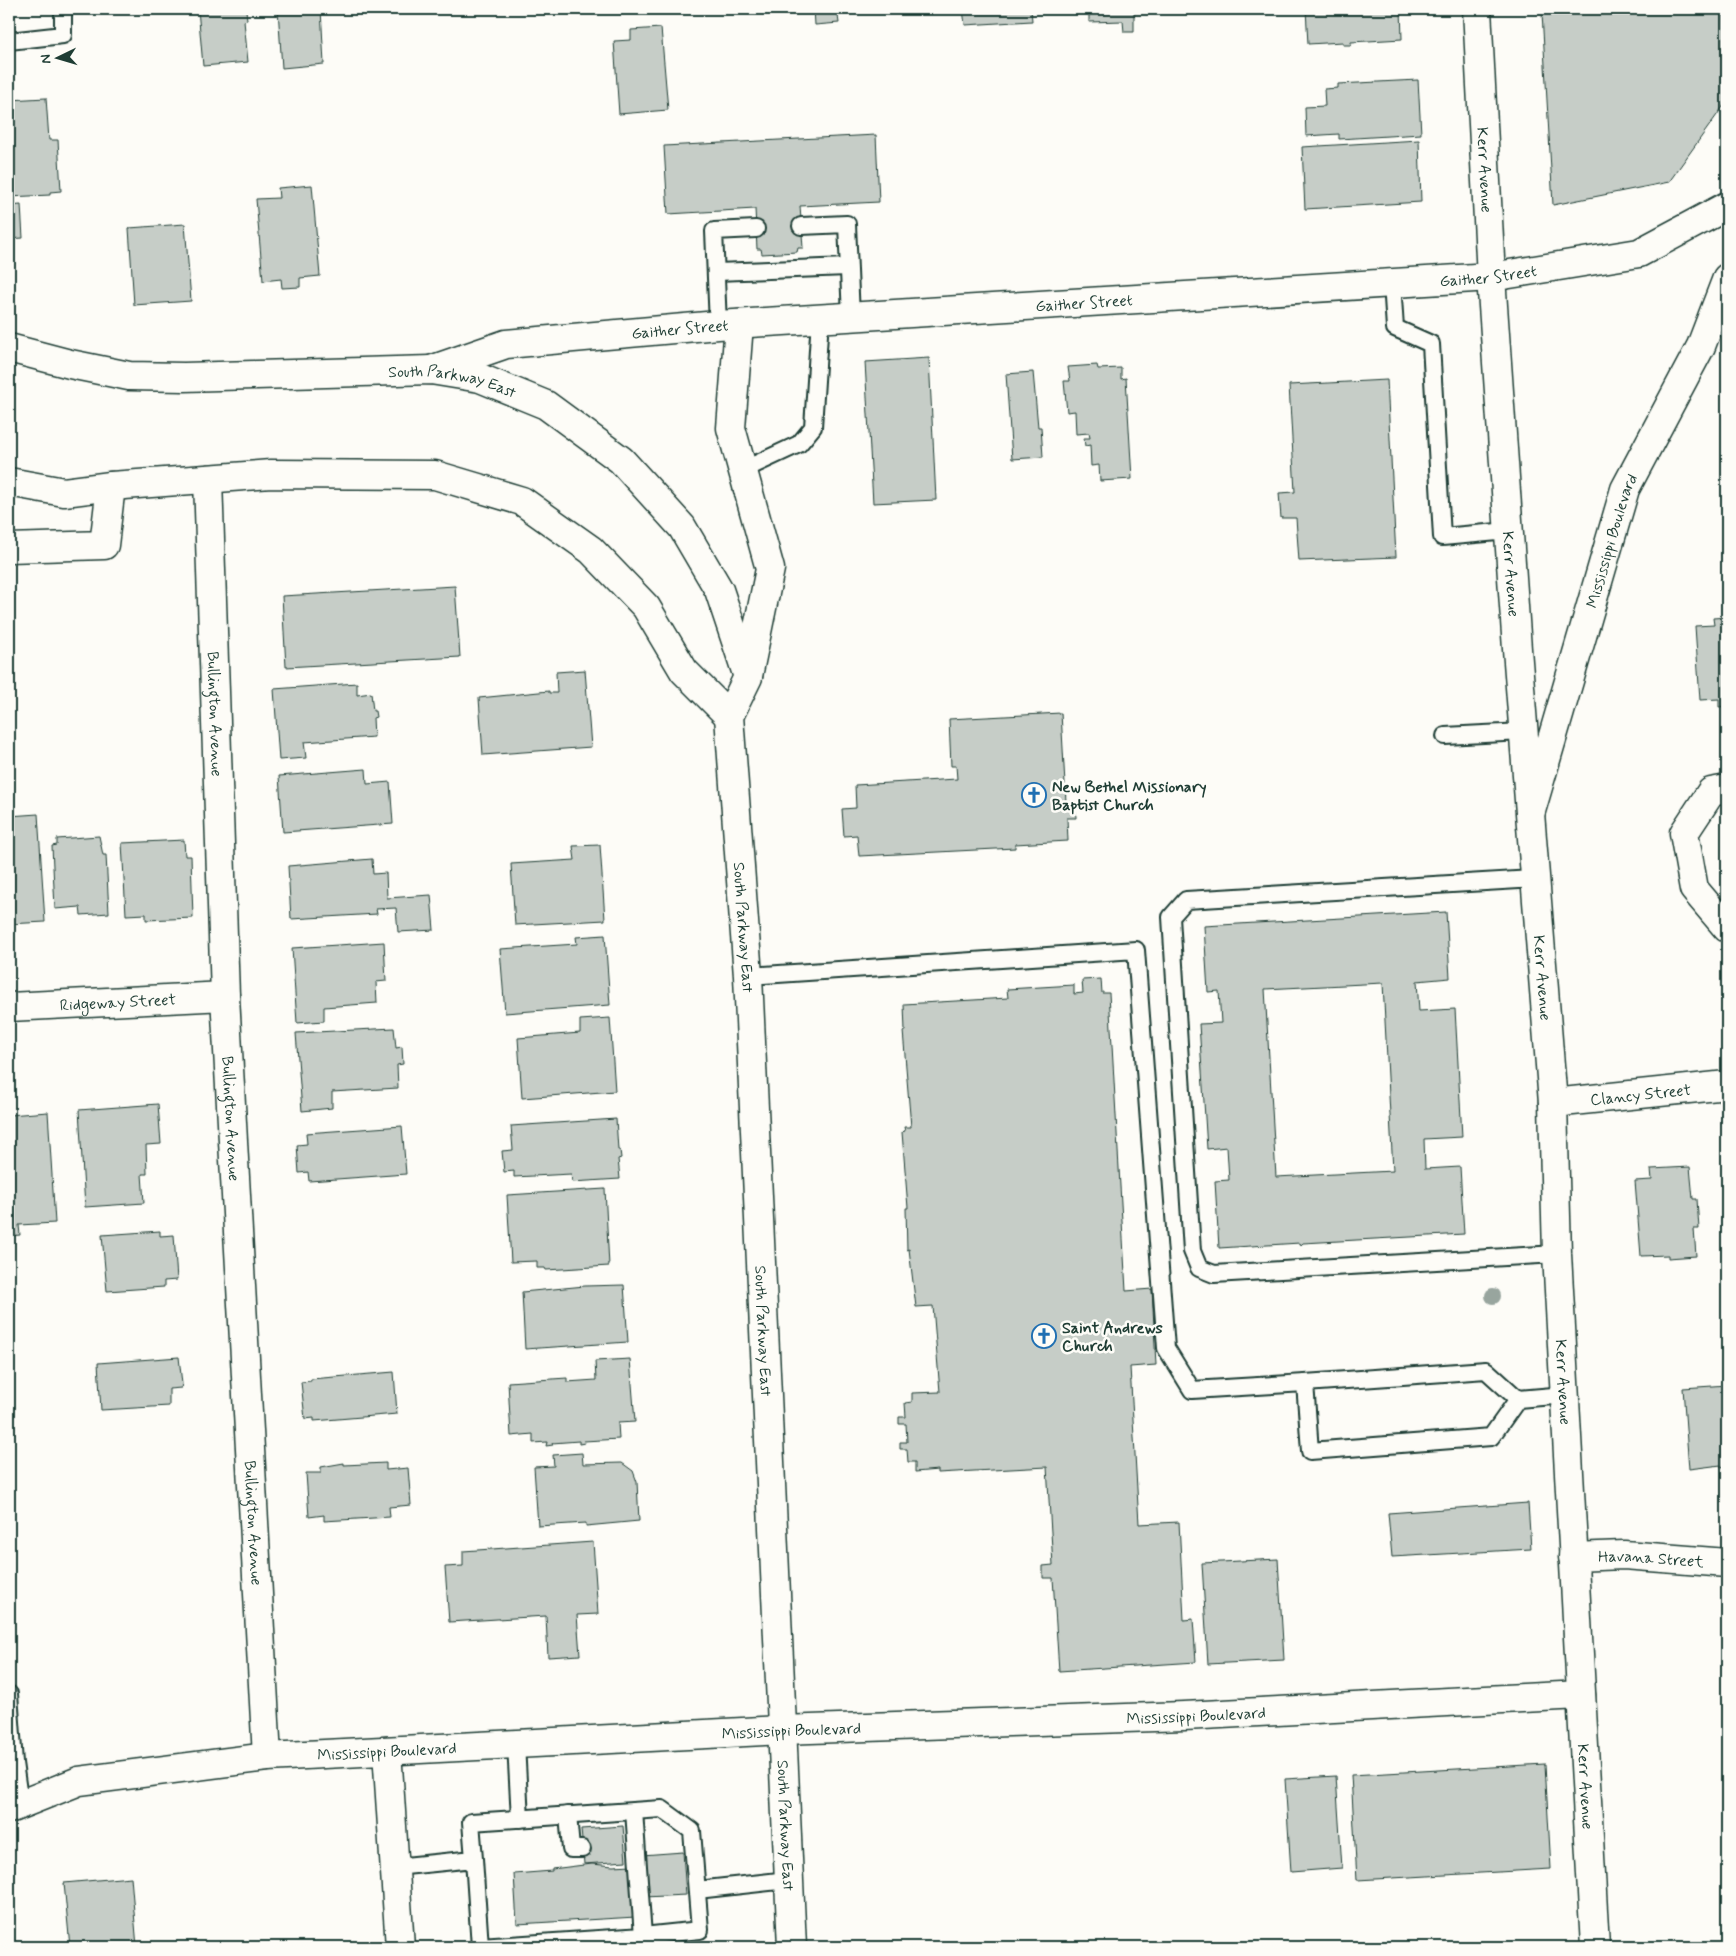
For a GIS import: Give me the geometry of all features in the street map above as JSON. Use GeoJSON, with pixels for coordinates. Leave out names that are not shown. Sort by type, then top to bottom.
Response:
{"type":"FeatureCollection","features":[{"type":"Feature","properties":{"kind":"street","name":"Kerr Avenue"},"geometry":{"type":"LineString","coordinates":[[1476,9],[1491,277],[1523,732],[1553,1103],[1557,1254],[1595,1947]]}},
{"type":"Feature","properties":{"kind":"street","name":"Gaither Street"},"geometry":{"type":"LineString","coordinates":[[431,370],[506,344],[728,324],[1491,277],[1639,252],[1727,206]]}},
{"type":"Feature","properties":{"kind":"street","name":"Mississippi Boulevard"},"geometry":{"type":"LineString","coordinates":[[1529,815],[1625,489],[1700,346],[1727,278]]}},
{"type":"Feature","properties":{"kind":"street"},"geometry":{"type":"LineString","coordinates":[[9,482],[64,492],[111,486],[271,474],[435,475],[522,501],[598,557],[646,607],[684,671],[729,716],[748,677],[770,569],[732,428],[728,324]]}},
{"type":"Feature","properties":{"kind":"street","name":"South Parkway East"},"geometry":{"type":"LineString","coordinates":[[9,348],[70,364],[129,376],[184,377],[431,370],[480,378],[546,405],[620,460],[682,527],[719,590],[748,677]]}},
{"type":"Feature","properties":{"kind":"street","name":"Bullington Avenue"},"geometry":{"type":"LineString","coordinates":[[208,479],[225,996],[267,1757]]}},
{"type":"Feature","properties":{"kind":"street"},"geometry":{"type":"LineString","coordinates":[[9,548],[104,544],[111,486]]}},
{"type":"Feature","properties":{"kind":"street","name":"South Parkway East"},"geometry":{"type":"LineString","coordinates":[[729,716],[748,976],[792,1947]]}},
{"type":"Feature","properties":{"kind":"street"},"geometry":{"type":"LineString","coordinates":[[1727,789],[1710,792],[1684,833],[1694,889],[1727,928]]}},
{"type":"Feature","properties":{"kind":"street","name":"Ridgeway Street"},"geometry":{"type":"LineString","coordinates":[[9,1007],[225,996]]}},
{"type":"Feature","properties":{"kind":"street","name":"Clancy Street"},"geometry":{"type":"LineString","coordinates":[[1553,1103],[1727,1085]]}},
{"type":"Feature","properties":{"kind":"street","name":"Havana Street"},"geometry":{"type":"LineString","coordinates":[[1573,1557],[1624,1555],[1727,1563]]}},
{"type":"Feature","properties":{"kind":"street","name":"Mississippi Boulevard"},"geometry":{"type":"LineString","coordinates":[[14,1807],[79,1781],[267,1757],[782,1730],[1184,1716],[1581,1695]]}},
{"type":"Feature","properties":{"kind":"street"},"geometry":{"type":"LineString","coordinates":[[387,1751],[400,1947]]}},
{"type":"Feature","properties":{"kind":"lane"},"geometry":{"type":"LineString","coordinates":[[9,41],[63,35],[64,9]]}},
{"type":"Feature","properties":{"kind":"lane"},"geometry":{"type":"LineString","coordinates":[[802,226],[847,224],[850,317]]}},
{"type":"Feature","properties":{"kind":"lane"},"geometry":{"type":"LineString","coordinates":[[728,324],[716,272],[714,231],[756,229]]}},
{"type":"Feature","properties":{"kind":"lane"},"geometry":{"type":"LineString","coordinates":[[716,272],[848,267]]}},
{"type":"Feature","properties":{"kind":"lane"},"geometry":{"type":"LineString","coordinates":[[1392,283],[1395,328],[1431,344],[1442,537],[1509,531]]}},
{"type":"Feature","properties":{"kind":"lane"},"geometry":{"type":"LineString","coordinates":[[743,470],[799,444],[813,427],[820,319]]}},
{"type":"Feature","properties":{"kind":"lane"},"geometry":{"type":"LineString","coordinates":[[1445,736],[1523,732]]}},
{"type":"Feature","properties":{"kind":"lane"},"geometry":{"type":"LineString","coordinates":[[1534,879],[1186,900],[1171,917],[1192,1251],[1199,1268],[1214,1274],[1557,1254]]}},
{"type":"Feature","properties":{"kind":"lane"},"geometry":{"type":"LineString","coordinates":[[748,976],[1136,950],[1166,1348],[1192,1390],[1486,1370],[1518,1398],[1565,1395]]}},
{"type":"Feature","properties":{"kind":"lane"},"geometry":{"type":"LineString","coordinates":[[1305,1383],[1310,1451],[1491,1437],[1518,1398]]}},
{"type":"Feature","properties":{"kind":"lane"},"geometry":{"type":"LineString","coordinates":[[9,1694],[14,1763],[14,1807]]}},
{"type":"Feature","properties":{"kind":"lane"},"geometry":{"type":"LineString","coordinates":[[516,1744],[520,1818]]}},
{"type":"Feature","properties":{"kind":"lane"},"geometry":{"type":"LineString","coordinates":[[662,1809],[692,1831],[700,1930],[643,1936],[480,1946],[471,1822],[568,1815],[662,1809]]}},
{"type":"Feature","properties":{"kind":"lane"},"geometry":{"type":"LineString","coordinates":[[634,1810],[631,1846],[643,1936]]}},
{"type":"Feature","properties":{"kind":"lane"},"geometry":{"type":"LineString","coordinates":[[568,1815],[571,1849],[582,1849]]}},
{"type":"Feature","properties":{"kind":"lane"},"geometry":{"type":"LineString","coordinates":[[395,1867],[474,1859]]}},
{"type":"Feature","properties":{"kind":"lane"},"geometry":{"type":"LineString","coordinates":[[697,1890],[788,1880]]}},
{"type":"Feature","properties":{"kind":"building"},"geometry":{"type":"Polygon","coordinates":[[[198,9],[246,10],[247,20],[244,21],[248,62],[203,66],[198,9]]]}},
{"type":"Feature","properties":{"kind":"building"},"geometry":{"type":"Polygon","coordinates":[[[278,9],[321,9],[324,64],[282,68],[278,9]]]}},
{"type":"Feature","properties":{"kind":"building"},"geometry":{"type":"Polygon","coordinates":[[[814,9],[837,9],[839,23],[815,25],[814,9]]]}},
{"type":"Feature","properties":{"kind":"building"},"geometry":{"type":"Polygon","coordinates":[[[963,9],[1031,9],[1032,21],[965,25],[963,9]]]}},
{"type":"Feature","properties":{"kind":"building"},"geometry":{"type":"Polygon","coordinates":[[[1089,9],[1134,9],[1134,32],[1124,32],[1123,21],[1089,22],[1089,9]]]}},
{"type":"Feature","properties":{"kind":"building"},"geometry":{"type":"Polygon","coordinates":[[[1306,9],[1401,9],[1402,39],[1351,42],[1351,45],[1343,45],[1343,42],[1308,44],[1306,9]]]}},
{"type":"Feature","properties":{"kind":"building"},"geometry":{"type":"Polygon","coordinates":[[[1617,9],[1725,9],[1727,101],[1669,182],[1553,205],[1542,13],[1617,9]]]}},
{"type":"Feature","properties":{"kind":"building"},"geometry":{"type":"Polygon","coordinates":[[[661,28],[668,110],[619,114],[614,41],[631,40],[631,30],[661,28]]]}},
{"type":"Feature","properties":{"kind":"building"},"geometry":{"type":"Polygon","coordinates":[[[1418,80],[1421,134],[1339,139],[1339,134],[1306,136],[1305,107],[1325,106],[1324,89],[1338,88],[1338,84],[1418,80]]]}},
{"type":"Feature","properties":{"kind":"building"},"geometry":{"type":"Polygon","coordinates":[[[46,98],[49,140],[58,140],[61,191],[50,192],[50,195],[9,197],[9,100],[46,98]]]}},
{"type":"Feature","properties":{"kind":"building"},"geometry":{"type":"Polygon","coordinates":[[[876,135],[879,202],[800,206],[803,248],[798,248],[797,252],[762,254],[761,249],[757,249],[755,209],[668,214],[664,146],[876,135]]]}},
{"type":"Feature","properties":{"kind":"building"},"geometry":{"type":"Polygon","coordinates":[[[1419,140],[1421,202],[1305,209],[1302,147],[1419,140]]]}},
{"type":"Feature","properties":{"kind":"building"},"geometry":{"type":"Polygon","coordinates":[[[312,185],[320,276],[300,278],[300,287],[282,288],[281,279],[263,281],[256,199],[279,198],[278,188],[312,185]]]}},
{"type":"Feature","properties":{"kind":"building"},"geometry":{"type":"Polygon","coordinates":[[[21,205],[23,238],[9,239],[9,206],[21,205]]]}},
{"type":"Feature","properties":{"kind":"building"},"geometry":{"type":"Polygon","coordinates":[[[185,224],[191,301],[134,305],[129,228],[185,224]]]}},
{"type":"Feature","properties":{"kind":"building"},"geometry":{"type":"Polygon","coordinates":[[[929,358],[936,500],[873,503],[865,362],[929,358]]]}},
{"type":"Feature","properties":{"kind":"building"},"geometry":{"type":"Polygon","coordinates":[[[1097,365],[1098,369],[1121,368],[1121,379],[1126,378],[1132,479],[1100,481],[1099,465],[1091,466],[1090,445],[1085,446],[1084,438],[1090,438],[1089,433],[1076,434],[1075,411],[1067,412],[1064,381],[1070,381],[1068,367],[1097,365]]]}},
{"type":"Feature","properties":{"kind":"building"},"geometry":{"type":"Polygon","coordinates":[[[1033,372],[1038,427],[1041,427],[1043,457],[1012,459],[1006,374],[1033,372]]]}},
{"type":"Feature","properties":{"kind":"building"},"geometry":{"type":"Polygon","coordinates":[[[1387,380],[1396,557],[1299,561],[1296,518],[1281,518],[1279,493],[1295,492],[1289,385],[1387,380]]]}},
{"type":"Feature","properties":{"kind":"building"},"geometry":{"type":"Polygon","coordinates":[[[455,586],[460,657],[286,667],[282,596],[455,586]]]}},
{"type":"Feature","properties":{"kind":"building"},"geometry":{"type":"Polygon","coordinates":[[[1727,617],[1727,706],[1719,707],[1719,699],[1700,700],[1695,626],[1714,625],[1713,618],[1727,617]]]}},
{"type":"Feature","properties":{"kind":"building"},"geometry":{"type":"Polygon","coordinates":[[[585,670],[591,747],[483,755],[479,698],[549,691],[549,693],[557,693],[556,672],[585,670]]]}},
{"type":"Feature","properties":{"kind":"building"},"geometry":{"type":"Polygon","coordinates":[[[357,683],[357,695],[371,693],[373,711],[375,711],[376,717],[373,718],[374,737],[304,742],[306,758],[279,760],[274,689],[357,683]]]}},
{"type":"Feature","properties":{"kind":"building"},"geometry":{"type":"Polygon","coordinates":[[[1061,713],[1066,802],[1075,802],[1076,818],[1067,818],[1068,841],[1015,844],[1015,848],[859,856],[857,835],[844,836],[842,809],[856,808],[855,785],[957,779],[956,766],[951,766],[949,719],[1061,713]]]}},
{"type":"Feature","properties":{"kind":"building"},"geometry":{"type":"Polygon","coordinates":[[[366,769],[367,784],[390,782],[393,824],[283,832],[279,776],[366,769]]]}},
{"type":"Feature","properties":{"kind":"building"},"geometry":{"type":"Polygon","coordinates":[[[38,814],[45,922],[9,924],[9,816],[38,814]]]}},
{"type":"Feature","properties":{"kind":"building"},"geometry":{"type":"Polygon","coordinates":[[[99,836],[103,855],[106,855],[109,913],[81,915],[80,907],[55,909],[52,846],[57,845],[57,839],[99,836]]]}},
{"type":"Feature","properties":{"kind":"building"},"geometry":{"type":"Polygon","coordinates":[[[184,840],[185,856],[191,856],[193,918],[146,920],[146,914],[126,915],[122,843],[184,840]]]}},
{"type":"Feature","properties":{"kind":"building"},"geometry":{"type":"Polygon","coordinates":[[[600,845],[605,920],[515,925],[511,864],[575,860],[573,846],[600,845]]]}},
{"type":"Feature","properties":{"kind":"building"},"geometry":{"type":"Polygon","coordinates":[[[372,859],[373,874],[386,873],[387,898],[431,895],[434,930],[398,932],[396,908],[376,909],[377,914],[291,919],[288,866],[372,859]]]}},
{"type":"Feature","properties":{"kind":"building"},"geometry":{"type":"Polygon","coordinates":[[[1446,912],[1450,978],[1417,981],[1419,1011],[1455,1009],[1462,1137],[1424,1139],[1425,1169],[1460,1167],[1464,1234],[1303,1243],[1301,1245],[1300,1243],[1219,1248],[1215,1181],[1229,1180],[1227,1147],[1207,1149],[1199,1024],[1221,1023],[1219,991],[1208,992],[1204,926],[1446,912]],[[1383,983],[1265,989],[1276,1177],[1393,1171],[1383,983]]]}},
{"type":"Feature","properties":{"kind":"building"},"geometry":{"type":"Polygon","coordinates":[[[605,935],[610,1005],[505,1013],[500,949],[577,944],[576,937],[605,935]]]}},
{"type":"Feature","properties":{"kind":"building"},"geometry":{"type":"Polygon","coordinates":[[[384,942],[386,981],[376,982],[377,1003],[324,1007],[324,1021],[297,1023],[292,948],[384,942]]]}},
{"type":"Feature","properties":{"kind":"building","name":"Saint Andrews Church"},"geometry":{"type":"Polygon","coordinates":[[[1101,979],[1102,993],[1109,993],[1126,1291],[1152,1289],[1156,1365],[1130,1367],[1139,1524],[1179,1522],[1184,1620],[1193,1619],[1196,1662],[1059,1671],[1053,1578],[1043,1578],[1043,1566],[1053,1565],[1047,1467],[938,1473],[938,1470],[915,1472],[915,1462],[908,1462],[907,1449],[900,1449],[900,1442],[907,1442],[906,1424],[899,1424],[899,1417],[906,1417],[905,1403],[912,1402],[912,1393],[940,1392],[933,1306],[916,1307],[909,1249],[907,1250],[906,1208],[908,1208],[902,1132],[905,1131],[904,1127],[911,1127],[903,1031],[905,1031],[904,1004],[1008,998],[1007,989],[1074,985],[1074,994],[1083,993],[1082,980],[1101,979]]]}},
{"type":"Feature","properties":{"kind":"building"},"geometry":{"type":"Polygon","coordinates":[[[610,1018],[615,1091],[522,1098],[518,1038],[580,1033],[580,1020],[610,1018]]]}},
{"type":"Feature","properties":{"kind":"building"},"geometry":{"type":"Polygon","coordinates":[[[394,1028],[396,1048],[402,1047],[403,1064],[397,1065],[398,1088],[332,1092],[332,1108],[302,1111],[296,1033],[394,1028]]]}},
{"type":"Feature","properties":{"kind":"building"},"geometry":{"type":"Polygon","coordinates":[[[158,1104],[161,1144],[146,1145],[147,1174],[142,1174],[144,1203],[85,1207],[79,1110],[158,1104]]]}},
{"type":"Feature","properties":{"kind":"building"},"geometry":{"type":"Polygon","coordinates":[[[48,1112],[55,1223],[19,1225],[20,1235],[9,1236],[9,1115],[48,1112]]]}},
{"type":"Feature","properties":{"kind":"building"},"geometry":{"type":"Polygon","coordinates":[[[616,1119],[618,1150],[620,1150],[621,1158],[618,1159],[620,1179],[572,1182],[571,1174],[514,1177],[514,1171],[504,1172],[502,1151],[513,1150],[511,1126],[616,1119]]]}},
{"type":"Feature","properties":{"kind":"building"},"geometry":{"type":"Polygon","coordinates":[[[402,1126],[406,1174],[309,1181],[308,1172],[299,1173],[297,1145],[307,1144],[306,1133],[402,1126]]]}},
{"type":"Feature","properties":{"kind":"building"},"geometry":{"type":"Polygon","coordinates":[[[1690,1167],[1693,1199],[1697,1199],[1699,1229],[1694,1229],[1696,1256],[1668,1258],[1668,1255],[1641,1256],[1635,1181],[1652,1180],[1651,1169],[1690,1167]]]}},
{"type":"Feature","properties":{"kind":"building"},"geometry":{"type":"Polygon","coordinates":[[[605,1189],[609,1266],[546,1270],[545,1268],[537,1268],[537,1261],[511,1262],[507,1195],[605,1189]]]}},
{"type":"Feature","properties":{"kind":"building"},"geometry":{"type":"Polygon","coordinates":[[[160,1231],[160,1236],[174,1235],[177,1280],[164,1281],[164,1287],[107,1291],[102,1235],[160,1231]]]}},
{"type":"Feature","properties":{"kind":"building"},"geometry":{"type":"Polygon","coordinates":[[[624,1285],[628,1342],[525,1349],[522,1292],[585,1286],[624,1285]]]}},
{"type":"Feature","properties":{"kind":"building"},"geometry":{"type":"Polygon","coordinates":[[[179,1357],[182,1384],[181,1388],[169,1389],[169,1406],[101,1410],[98,1363],[179,1357]]]}},
{"type":"Feature","properties":{"kind":"building"},"geometry":{"type":"Polygon","coordinates":[[[630,1359],[635,1422],[618,1423],[619,1439],[584,1441],[585,1443],[579,1444],[579,1441],[552,1443],[553,1445],[546,1446],[547,1442],[533,1443],[533,1434],[511,1436],[508,1382],[567,1378],[567,1382],[596,1380],[595,1361],[630,1359]]]}},
{"type":"Feature","properties":{"kind":"building"},"geometry":{"type":"Polygon","coordinates":[[[394,1372],[397,1414],[314,1421],[314,1418],[305,1419],[301,1382],[311,1381],[311,1379],[394,1372]]]}},
{"type":"Feature","properties":{"kind":"building"},"geometry":{"type":"Polygon","coordinates":[[[1727,1385],[1727,1466],[1689,1469],[1683,1388],[1727,1385]]]}},
{"type":"Feature","properties":{"kind":"building"},"geometry":{"type":"Polygon","coordinates":[[[582,1453],[583,1464],[622,1463],[633,1471],[637,1482],[639,1521],[586,1526],[586,1523],[538,1526],[534,1467],[554,1466],[553,1455],[582,1453]]]}},
{"type":"Feature","properties":{"kind":"building"},"geometry":{"type":"Polygon","coordinates":[[[344,1463],[344,1465],[386,1463],[386,1470],[408,1468],[411,1505],[389,1507],[390,1517],[324,1521],[324,1515],[309,1517],[306,1473],[321,1473],[321,1467],[344,1463]]]}},
{"type":"Feature","properties":{"kind":"building"},"geometry":{"type":"Polygon","coordinates":[[[1528,1503],[1531,1549],[1392,1557],[1388,1513],[1528,1503]]]}},
{"type":"Feature","properties":{"kind":"building"},"geometry":{"type":"Polygon","coordinates":[[[593,1542],[598,1614],[577,1615],[580,1655],[548,1657],[546,1616],[449,1622],[445,1567],[463,1566],[463,1551],[593,1542]]]}},
{"type":"Feature","properties":{"kind":"building"},"geometry":{"type":"Polygon","coordinates":[[[1278,1559],[1284,1660],[1208,1664],[1202,1563],[1278,1559]]]}},
{"type":"Feature","properties":{"kind":"building"},"geometry":{"type":"Polygon","coordinates":[[[1545,1764],[1551,1869],[1357,1880],[1351,1775],[1545,1764]]]}},
{"type":"Feature","properties":{"kind":"building"},"geometry":{"type":"Polygon","coordinates":[[[1336,1776],[1342,1868],[1291,1872],[1285,1779],[1336,1776]]]}},
{"type":"Feature","properties":{"kind":"building"},"geometry":{"type":"Polygon","coordinates":[[[623,1826],[626,1861],[584,1864],[581,1829],[623,1826]]]}},
{"type":"Feature","properties":{"kind":"building"},"geometry":{"type":"Polygon","coordinates":[[[683,1852],[686,1895],[644,1897],[642,1855],[683,1852]]]}},
{"type":"Feature","properties":{"kind":"building"},"geometry":{"type":"Polygon","coordinates":[[[592,1864],[632,1865],[636,1917],[517,1924],[514,1874],[552,1871],[552,1869],[592,1864]]]}},
{"type":"Feature","properties":{"kind":"building"},"geometry":{"type":"Polygon","coordinates":[[[131,1877],[137,1947],[70,1947],[64,1883],[131,1877]]]}},
{"type":"Feature","properties":{"kind":"place","name":"New Bethel Missionary Baptist Church"},"geometry":{"type":"Point","coordinates":[1034,795]}},
{"type":"Feature","properties":{"kind":"place","name":"Saint Andrews Church"},"geometry":{"type":"Point","coordinates":[1044,1336]}}]}
